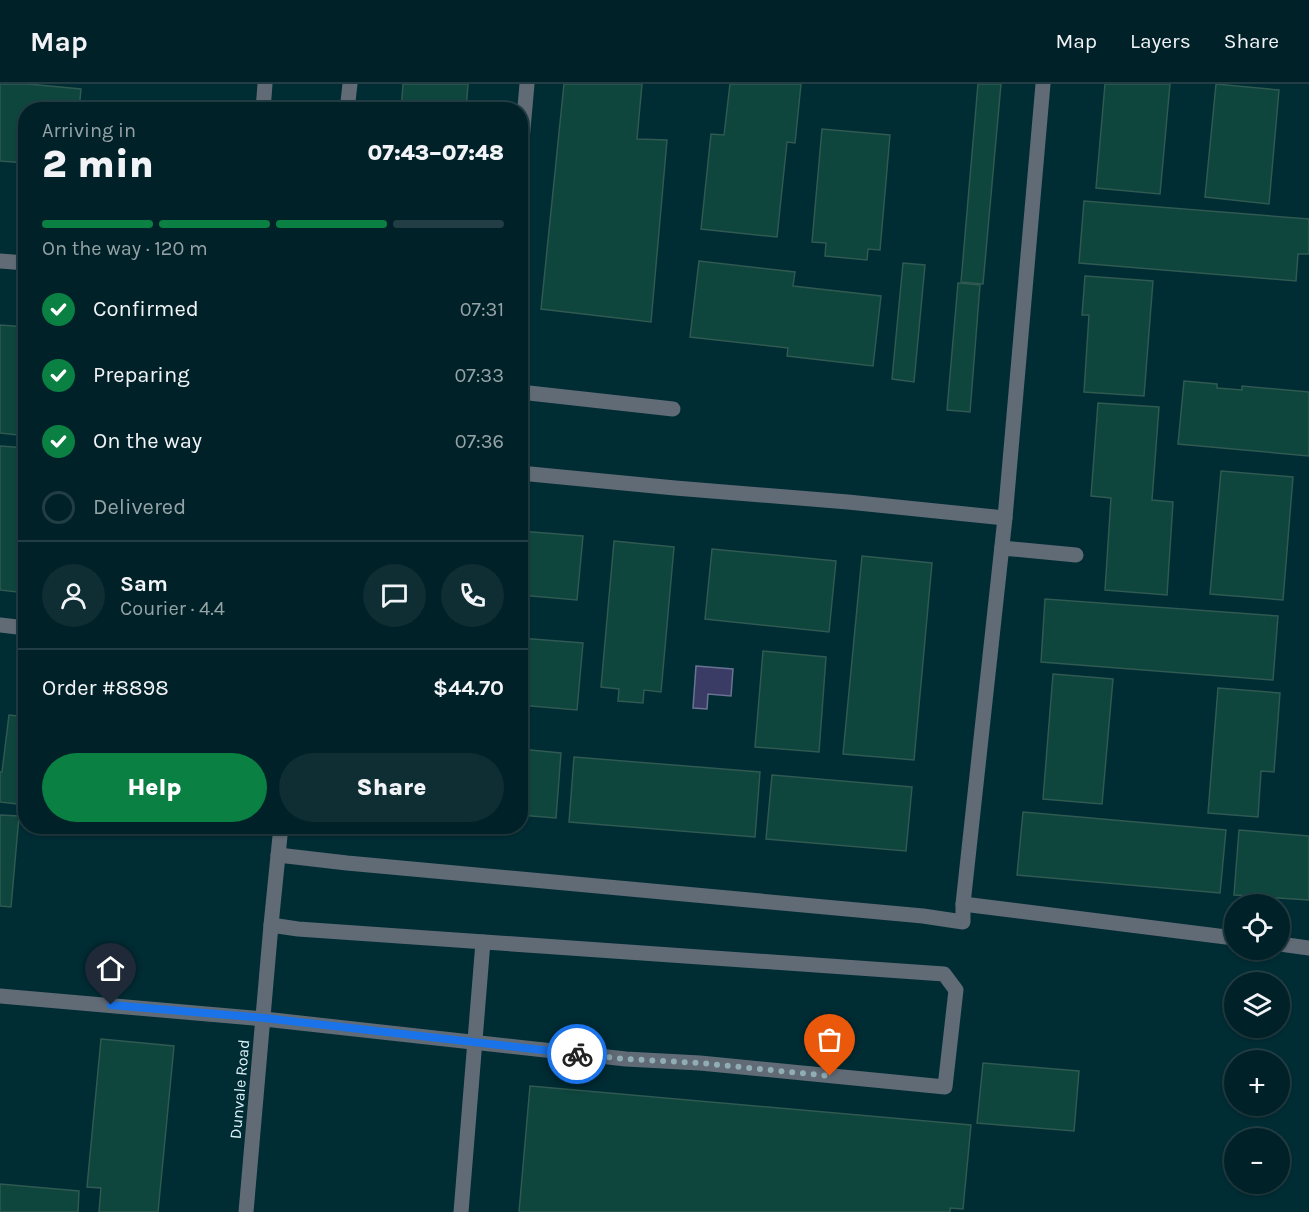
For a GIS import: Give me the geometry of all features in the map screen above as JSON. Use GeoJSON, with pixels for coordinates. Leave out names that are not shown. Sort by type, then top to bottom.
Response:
{"type":"FeatureCollection","features":[{"type":"Feature","properties":{"kind":"street"},"geometry":{"type":"LineString","coordinates":[[264,102],[265,84]]}},
{"type":"Feature","properties":{"kind":"street"},"geometry":{"type":"LineString","coordinates":[[348,102],[350,84]]}},
{"type":"Feature","properties":{"kind":"street"},"geometry":{"type":"LineString","coordinates":[[525,102],[527,84]]}},
{"type":"Feature","properties":{"kind":"street"},"geometry":{"type":"LineString","coordinates":[[279,855],[923,916],[963,922],[963,904],[1005,518],[1043,84]]}},
{"type":"Feature","properties":{"kind":"street"},"geometry":{"type":"LineString","coordinates":[[0,261],[18,262]]}},
{"type":"Feature","properties":{"kind":"street"},"geometry":{"type":"LineString","coordinates":[[528,393],[673,409]]}},
{"type":"Feature","properties":{"kind":"street"},"geometry":{"type":"LineString","coordinates":[[528,474],[1005,518]]}},
{"type":"Feature","properties":{"kind":"street"},"geometry":{"type":"LineString","coordinates":[[1002,548],[1076,555]]}},
{"type":"Feature","properties":{"kind":"street"},"geometry":{"type":"LineString","coordinates":[[0,625],[18,627]]}},
{"type":"Feature","properties":{"kind":"street","name":"Dunvale Road"},"geometry":{"type":"LineString","coordinates":[[246,1212],[280,834]]}},
{"type":"Feature","properties":{"kind":"street"},"geometry":{"type":"LineString","coordinates":[[963,904],[1224,938]]}},
{"type":"Feature","properties":{"kind":"street"},"geometry":{"type":"LineString","coordinates":[[0,996],[264,1018],[626,1059],[700,1063],[945,1087],[956,990],[944,974],[298,929],[271,925]]}},
{"type":"Feature","properties":{"kind":"street"},"geometry":{"type":"LineString","coordinates":[[461,1212],[483,942]]}},
{"type":"Feature","properties":{"kind":"street"},"geometry":{"type":"LineString","coordinates":[[1290,945],[1309,948]]}},
{"type":"Feature","properties":{"kind":"water"},"geometry":{"type":"Polygon","coordinates":[[[696,666],[733,669],[731,696],[708,694],[707,709],[693,708],[696,666]]]}},
{"type":"Feature","properties":{"kind":"building"},"geometry":{"type":"Polygon","coordinates":[[[0,84],[81,89],[80,102],[18,102],[18,162],[0,161],[0,84]]]}},
{"type":"Feature","properties":{"kind":"building"},"geometry":{"type":"Polygon","coordinates":[[[403,84],[468,84],[467,102],[402,102],[403,84]]]}},
{"type":"Feature","properties":{"kind":"building"},"geometry":{"type":"Polygon","coordinates":[[[564,84],[642,84],[637,139],[667,140],[651,322],[541,309],[564,84]]]}},
{"type":"Feature","properties":{"kind":"building"},"geometry":{"type":"Polygon","coordinates":[[[730,84],[801,84],[795,143],[787,142],[777,237],[701,229],[711,134],[724,135],[730,84]]]}},
{"type":"Feature","properties":{"kind":"building"},"geometry":{"type":"Polygon","coordinates":[[[978,84],[1001,84],[983,284],[961,282],[978,84]]]}},
{"type":"Feature","properties":{"kind":"building"},"geometry":{"type":"Polygon","coordinates":[[[1105,84],[1170,84],[1160,194],[1096,188],[1105,84]]]}},
{"type":"Feature","properties":{"kind":"building"},"geometry":{"type":"Polygon","coordinates":[[[1216,84],[1279,90],[1269,204],[1205,197],[1216,84]]]}},
{"type":"Feature","properties":{"kind":"building"},"geometry":{"type":"Polygon","coordinates":[[[822,129],[890,135],[880,250],[868,249],[867,260],[825,256],[826,243],[812,242],[822,129]]]}},
{"type":"Feature","properties":{"kind":"building"},"geometry":{"type":"Polygon","coordinates":[[[1084,201],[1309,219],[1309,254],[1298,254],[1296,281],[1079,263],[1084,201]]]}},
{"type":"Feature","properties":{"kind":"building"},"geometry":{"type":"Polygon","coordinates":[[[699,261],[795,272],[793,286],[881,296],[873,366],[787,356],[788,348],[690,337],[699,261]]]}},
{"type":"Feature","properties":{"kind":"building"},"geometry":{"type":"Polygon","coordinates":[[[903,263],[925,265],[914,382],[892,379],[903,263]]]}},
{"type":"Feature","properties":{"kind":"building"},"geometry":{"type":"Polygon","coordinates":[[[1085,276],[1153,281],[1144,396],[1084,392],[1089,315],[1082,315],[1085,276]]]}},
{"type":"Feature","properties":{"kind":"building"},"geometry":{"type":"Polygon","coordinates":[[[958,283],[980,285],[970,412],[947,410],[958,283]]]}},
{"type":"Feature","properties":{"kind":"building"},"geometry":{"type":"Polygon","coordinates":[[[0,325],[18,326],[18,435],[0,433],[0,325]]]}},
{"type":"Feature","properties":{"kind":"building"},"geometry":{"type":"Polygon","coordinates":[[[1184,381],[1217,384],[1217,388],[1242,390],[1242,386],[1309,392],[1309,456],[1178,444],[1184,381]]]}},
{"type":"Feature","properties":{"kind":"building"},"geometry":{"type":"Polygon","coordinates":[[[1098,403],[1159,407],[1152,500],[1173,502],[1167,595],[1105,590],[1111,498],[1091,496],[1098,403]]]}},
{"type":"Feature","properties":{"kind":"building"},"geometry":{"type":"Polygon","coordinates":[[[0,446],[18,447],[18,592],[0,590],[0,446]]]}},
{"type":"Feature","properties":{"kind":"building"},"geometry":{"type":"Polygon","coordinates":[[[1221,471],[1293,477],[1283,600],[1210,594],[1221,471]]]}},
{"type":"Feature","properties":{"kind":"building"},"geometry":{"type":"Polygon","coordinates":[[[528,532],[583,536],[577,600],[528,596],[528,532]]]}},
{"type":"Feature","properties":{"kind":"building"},"geometry":{"type":"Polygon","coordinates":[[[614,541],[674,547],[661,692],[644,690],[643,703],[618,701],[619,689],[601,687],[614,541]]]}},
{"type":"Feature","properties":{"kind":"building"},"geometry":{"type":"Polygon","coordinates":[[[712,549],[836,561],[829,632],[705,619],[712,549]]]}},
{"type":"Feature","properties":{"kind":"building"},"geometry":{"type":"Polygon","coordinates":[[[862,556],[932,563],[914,760],[843,754],[862,556]]]}},
{"type":"Feature","properties":{"kind":"building"},"geometry":{"type":"Polygon","coordinates":[[[1045,599],[1278,616],[1273,680],[1041,662],[1045,599]]]}},
{"type":"Feature","properties":{"kind":"building"},"geometry":{"type":"Polygon","coordinates":[[[528,639],[583,643],[577,710],[528,706],[528,639]]]}},
{"type":"Feature","properties":{"kind":"building"},"geometry":{"type":"Polygon","coordinates":[[[763,651],[826,657],[819,752],[755,747],[763,651]]]}},
{"type":"Feature","properties":{"kind":"building"},"geometry":{"type":"Polygon","coordinates":[[[1053,674],[1113,679],[1102,804],[1043,799],[1053,674]]]}},
{"type":"Feature","properties":{"kind":"building"},"geometry":{"type":"Polygon","coordinates":[[[1218,688],[1280,693],[1274,772],[1261,771],[1258,817],[1208,813],[1218,688]]]}},
{"type":"Feature","properties":{"kind":"building"},"geometry":{"type":"Polygon","coordinates":[[[9,715],[18,716],[18,804],[0,802],[0,772],[2,772],[9,715]]]}},
{"type":"Feature","properties":{"kind":"building"},"geometry":{"type":"Polygon","coordinates":[[[528,750],[561,753],[556,818],[528,816],[528,750]]]}},
{"type":"Feature","properties":{"kind":"building"},"geometry":{"type":"Polygon","coordinates":[[[574,757],[760,772],[755,837],[569,822],[574,757]]]}},
{"type":"Feature","properties":{"kind":"building"},"geometry":{"type":"Polygon","coordinates":[[[772,775],[912,787],[906,851],[766,839],[772,775]]]}},
{"type":"Feature","properties":{"kind":"building"},"geometry":{"type":"Polygon","coordinates":[[[1023,812],[1226,830],[1220,893],[1017,875],[1023,812]]]}},
{"type":"Feature","properties":{"kind":"building"},"geometry":{"type":"Polygon","coordinates":[[[0,815],[18,816],[11,907],[0,906],[0,815]]]}},
{"type":"Feature","properties":{"kind":"building"},"geometry":{"type":"Polygon","coordinates":[[[1239,830],[1309,836],[1309,900],[1290,899],[1290,894],[1234,894],[1239,830]]]}},
{"type":"Feature","properties":{"kind":"building"},"geometry":{"type":"Polygon","coordinates":[[[101,1039],[174,1046],[158,1212],[99,1212],[101,1188],[87,1187],[101,1039]]]}},
{"type":"Feature","properties":{"kind":"building"},"geometry":{"type":"Polygon","coordinates":[[[983,1063],[1079,1071],[1074,1131],[977,1123],[983,1063]]]}},
{"type":"Feature","properties":{"kind":"building"},"geometry":{"type":"Polygon","coordinates":[[[530,1086],[971,1125],[963,1209],[950,1208],[950,1212],[519,1212],[530,1086]]]}},
{"type":"Feature","properties":{"kind":"building"},"geometry":{"type":"Polygon","coordinates":[[[0,1184],[79,1191],[78,1212],[0,1212],[0,1184]]]}},
{"type":"Feature","properties":{"kind":"way so far"},"geometry":{"type":"LineString","coordinates":[[577,1054],[830,1076]]}},
{"type":"Feature","properties":{"kind":"route"},"geometry":{"type":"LineString","coordinates":[[111,1005],[264,1018],[577,1054]]}}]}
